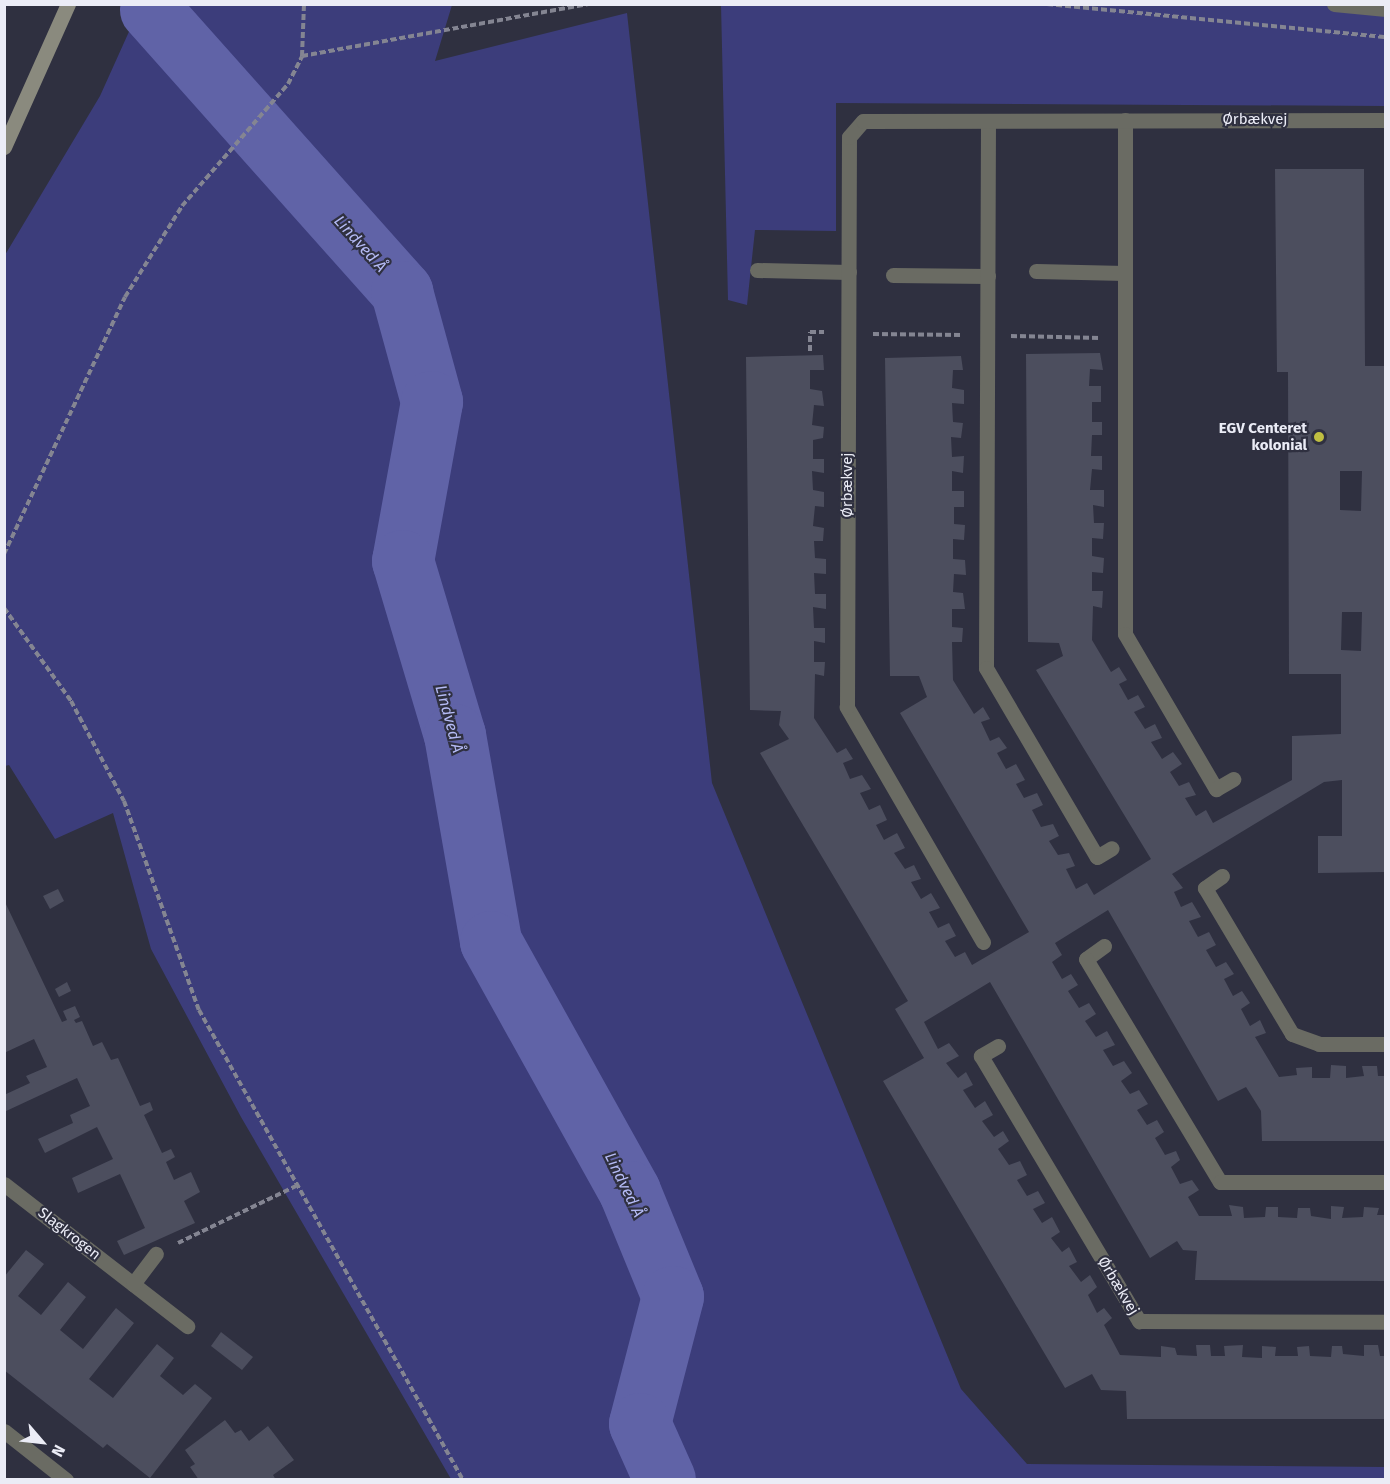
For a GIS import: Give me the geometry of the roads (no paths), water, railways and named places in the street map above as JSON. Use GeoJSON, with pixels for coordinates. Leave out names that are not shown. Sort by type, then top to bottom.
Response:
{"type":"FeatureCollection","features":[{"type":"Feature","properties":{"kind":"street"},"geometry":{"type":"LineString","coordinates":[[4,147],[68,4]]}},
{"type":"Feature","properties":{"kind":"street"},"geometry":{"type":"LineString","coordinates":[[1334,4],[1386,9]]}},
{"type":"Feature","properties":{"kind":"street"},"geometry":{"type":"LineString","coordinates":[[1125,120],[1125,634],[1216,789],[1233,779]]}},
{"type":"Feature","properties":{"kind":"street","name":"Ørbækvej"},"geometry":{"type":"LineString","coordinates":[[983,942],[846,707],[849,137],[863,121],[1386,120]]}},
{"type":"Feature","properties":{"kind":"street"},"geometry":{"type":"LineString","coordinates":[[988,121],[986,668],[1097,858],[1112,848]]}},
{"type":"Feature","properties":{"kind":"street"},"geometry":{"type":"LineString","coordinates":[[757,270],[849,273]]}},
{"type":"Feature","properties":{"kind":"street"},"geometry":{"type":"LineString","coordinates":[[1036,271],[1125,273]]}},
{"type":"Feature","properties":{"kind":"street"},"geometry":{"type":"LineString","coordinates":[[893,275],[988,276]]}},
{"type":"Feature","properties":{"kind":"street"},"geometry":{"type":"LineString","coordinates":[[1222,876],[1205,888],[1292,1034],[1319,1044],[1386,1044]]}},
{"type":"Feature","properties":{"kind":"street"},"geometry":{"type":"LineString","coordinates":[[1104,946],[1086,959],[1220,1182],[1386,1182]]}},
{"type":"Feature","properties":{"kind":"street","name":"Ørbækvej"},"geometry":{"type":"LineString","coordinates":[[998,1046],[981,1056],[1139,1321],[1386,1322]]}},
{"type":"Feature","properties":{"kind":"street","name":"Slagkrogen"},"geometry":{"type":"LineString","coordinates":[[4,1184],[187,1326]]}},
{"type":"Feature","properties":{"kind":"street"},"geometry":{"type":"LineString","coordinates":[[133,1284],[156,1254]]}},
{"type":"Feature","properties":{"kind":"street"},"geometry":{"type":"LineString","coordinates":[[4,1431],[66,1479]]}},
{"type":"Feature","properties":{"kind":"waterway","name":"Lindved Å"},"geometry":{"type":"LineString","coordinates":[[151,10],[402,292],[432,402],[403,561],[455,735],[491,942],[630,1192],[673,1297],[640,1424],[665,1480]]}},
{"type":"Feature","properties":{"kind":"place","name":"EGV Centeret kolonial"},"geometry":{"type":"Point","coordinates":[1319,437]}}]}
